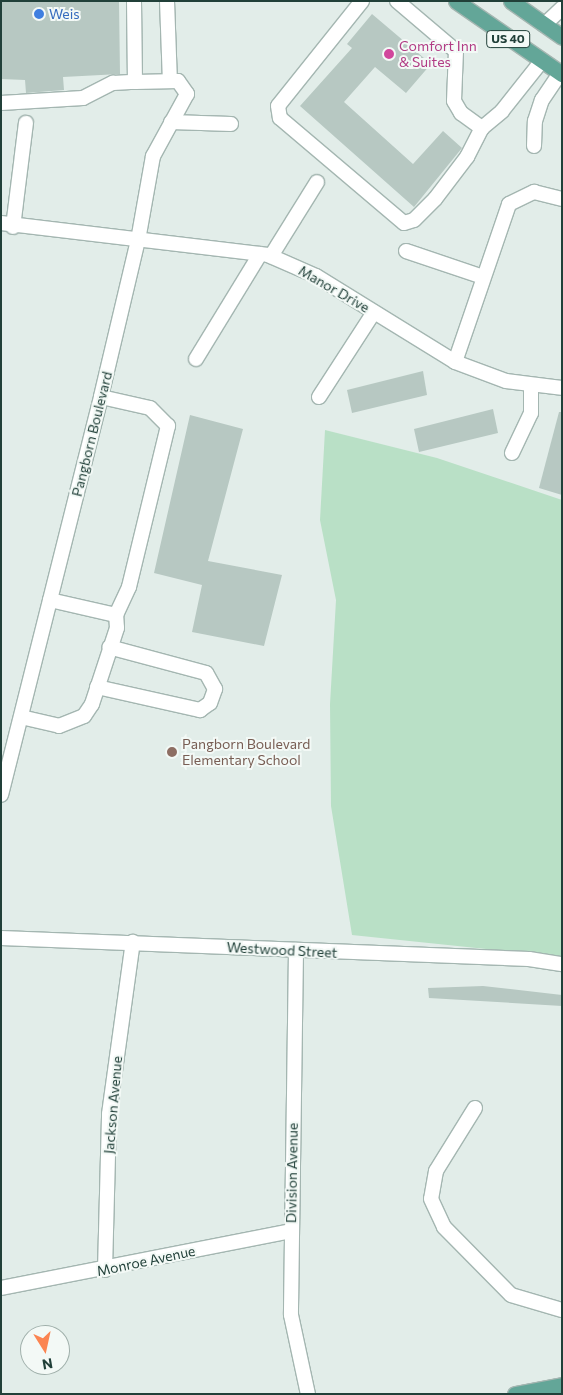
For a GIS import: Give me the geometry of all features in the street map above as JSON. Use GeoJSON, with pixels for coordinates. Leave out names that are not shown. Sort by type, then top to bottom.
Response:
{"type":"FeatureCollection","features":[{"type":"Feature","properties":{"kind":"main road","name":"US 40"},"geometry":{"type":"LineString","coordinates":[[456,1],[541,62],[561,74]]}},
{"type":"Feature","properties":{"kind":"main road","name":"US 40"},"geometry":{"type":"LineString","coordinates":[[511,1],[562,37]]}},
{"type":"Feature","properties":{"kind":"main road"},"geometry":{"type":"LineString","coordinates":[[515,1394],[562,1385]]}},
{"type":"Feature","properties":{"kind":"street"},"geometry":{"type":"LineString","coordinates":[[134,1],[135,82]]}},
{"type":"Feature","properties":{"kind":"street"},"geometry":{"type":"LineString","coordinates":[[1,103],[83,98],[113,83],[174,81],[167,1]]}},
{"type":"Feature","properties":{"kind":"street"},"geometry":{"type":"LineString","coordinates":[[362,1],[278,106],[280,118],[404,223],[414,220],[435,199],[467,157],[482,128],[502,111],[541,62]]}},
{"type":"Feature","properties":{"kind":"street"},"geometry":{"type":"LineString","coordinates":[[397,1],[456,51],[454,101],[461,113],[482,128]]}},
{"type":"Feature","properties":{"kind":"street"},"geometry":{"type":"LineString","coordinates":[[544,24],[562,8]]}},
{"type":"Feature","properties":{"kind":"street"},"geometry":{"type":"LineString","coordinates":[[534,146],[537,114],[561,74]]}},
{"type":"Feature","properties":{"kind":"street","name":"Pangborn Boulevard"},"geometry":{"type":"LineString","coordinates":[[1,795],[102,397],[138,240],[152,156],[187,94],[174,81]]}},
{"type":"Feature","properties":{"kind":"street"},"geometry":{"type":"LineString","coordinates":[[170,122],[231,124]]}},
{"type":"Feature","properties":{"kind":"street"},"geometry":{"type":"LineString","coordinates":[[7,225],[26,123]]}},
{"type":"Feature","properties":{"kind":"street"},"geometry":{"type":"LineString","coordinates":[[196,359],[265,255],[317,182]]}},
{"type":"Feature","properties":{"kind":"street"},"geometry":{"type":"LineString","coordinates":[[455,362],[509,204],[534,192],[562,199]]}},
{"type":"Feature","properties":{"kind":"street","name":"Manor Drive"},"geometry":{"type":"LineString","coordinates":[[7,225],[265,255],[316,276],[455,362],[531,386],[562,388]]}},
{"type":"Feature","properties":{"kind":"street"},"geometry":{"type":"LineString","coordinates":[[406,251],[483,276]]}},
{"type":"Feature","properties":{"kind":"street"},"geometry":{"type":"LineString","coordinates":[[319,396],[374,312]]}},
{"type":"Feature","properties":{"kind":"street"},"geometry":{"type":"LineString","coordinates":[[512,453],[530,414],[531,386]]}},
{"type":"Feature","properties":{"kind":"street"},"geometry":{"type":"LineString","coordinates":[[21,718],[59,726],[73,723],[92,704],[109,647],[117,628],[116,615],[128,586],[168,426],[150,408],[102,397]]}},
{"type":"Feature","properties":{"kind":"street"},"geometry":{"type":"LineString","coordinates":[[50,600],[116,615]]}},
{"type":"Feature","properties":{"kind":"street"},"geometry":{"type":"LineString","coordinates":[[97,687],[200,710],[210,703],[215,690],[206,672],[109,647]]}},
{"type":"Feature","properties":{"kind":"street","name":"Westwood Street"},"geometry":{"type":"LineString","coordinates":[[1,938],[133,942],[562,964]]}},
{"type":"Feature","properties":{"kind":"street","name":"Jackson Avenue"},"geometry":{"type":"LineString","coordinates":[[105,1270],[109,1114],[133,942]]}},
{"type":"Feature","properties":{"kind":"street","name":"Division Avenue"},"geometry":{"type":"LineString","coordinates":[[296,951],[291,1315],[308,1394]]}},
{"type":"Feature","properties":{"kind":"street"},"geometry":{"type":"LineString","coordinates":[[475,1108],[436,1171],[431,1199],[444,1227],[511,1295],[562,1310]]}},
{"type":"Feature","properties":{"kind":"street","name":"Monroe Avenue"},"geometry":{"type":"LineString","coordinates":[[1,1288],[105,1270],[291,1231]]}},
{"type":"Feature","properties":{"kind":"green space"},"geometry":{"type":"Polygon","coordinates":[[[325,430],[437,458],[562,500],[562,957],[352,935],[331,806],[330,704],[336,600],[320,520],[325,430]]]}},
{"type":"Feature","properties":{"kind":"building"},"geometry":{"type":"Polygon","coordinates":[[[1,1],[119,1],[120,74],[63,77],[64,90],[26,93],[25,80],[1,79],[1,1]]]}},
{"type":"Feature","properties":{"kind":"building"},"geometry":{"type":"Polygon","coordinates":[[[372,14],[431,64],[406,93],[375,67],[344,102],[413,164],[443,131],[462,148],[414,207],[300,106],[352,48],[347,44],[372,14]]]}},
{"type":"Feature","properties":{"kind":"building"},"geometry":{"type":"Polygon","coordinates":[[[423,371],[427,395],[352,413],[347,390],[423,371]]]}},
{"type":"Feature","properties":{"kind":"building"},"geometry":{"type":"Polygon","coordinates":[[[493,409],[498,433],[419,452],[414,429],[493,409]]]}},
{"type":"Feature","properties":{"kind":"building"},"geometry":{"type":"Polygon","coordinates":[[[559,412],[562,412],[562,495],[539,488],[559,412]]]}},
{"type":"Feature","properties":{"kind":"building"},"geometry":{"type":"Polygon","coordinates":[[[190,415],[243,429],[208,561],[282,575],[264,646],[192,632],[202,585],[154,573],[190,415]]]}},
{"type":"Feature","properties":{"kind":"building"},"geometry":{"type":"Polygon","coordinates":[[[483,986],[562,995],[562,1006],[429,998],[428,988],[483,986]]]}},
{"type":"Feature","properties":{"kind":"place","name":"Weis"},"geometry":{"type":"Point","coordinates":[39,14]}},
{"type":"Feature","properties":{"kind":"place","name":"Comfort Inn & Suites"},"geometry":{"type":"Point","coordinates":[389,54]}},
{"type":"Feature","properties":{"kind":"place","name":"Pangborn Boulevard Elementary School"},"geometry":{"type":"Point","coordinates":[172,752]}}]}
